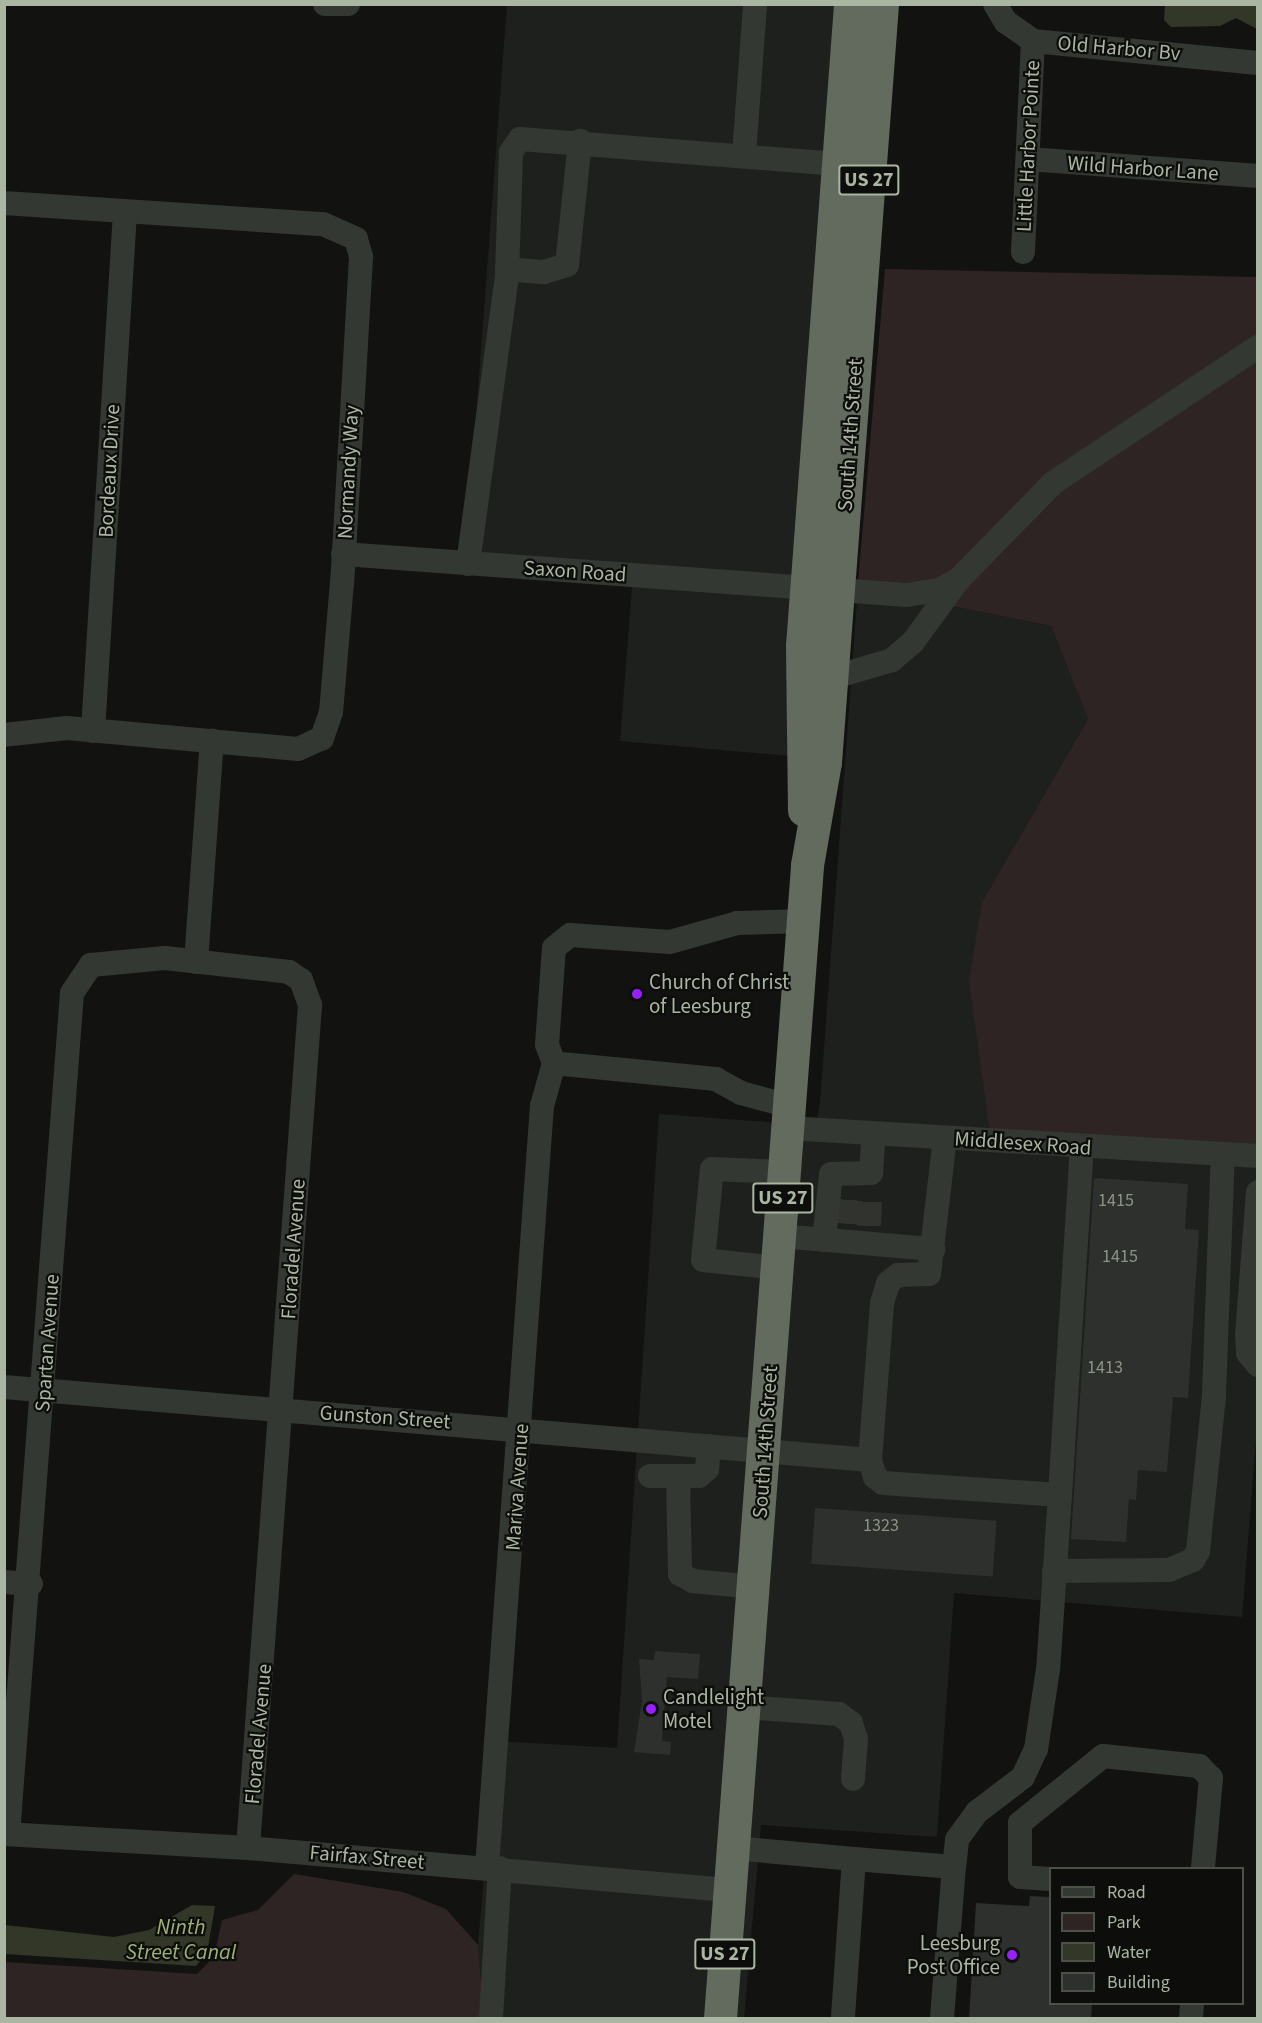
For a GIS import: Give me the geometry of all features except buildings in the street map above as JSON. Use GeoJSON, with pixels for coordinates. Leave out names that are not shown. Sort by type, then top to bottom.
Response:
{"type":"FeatureCollection","features":[{"type":"Feature","properties":{"kind":"highway","name":"South 14th Street"},"geometry":{"type":"LineString","coordinates":[[720,2019],[804,921],[807,865],[801,764],[807,589],[850,4]]}},
{"type":"Feature","properties":{"kind":"highway","name":"South 14th Street"},"geometry":{"type":"LineString","coordinates":[[807,865],[825,762],[882,4]]}},
{"type":"Feature","properties":{"kind":"street"},"geometry":{"type":"LineString","coordinates":[[325,4],[348,4]]}},
{"type":"Feature","properties":{"kind":"street","name":"Old Harbor Bv"},"geometry":{"type":"LineString","coordinates":[[995,4],[1006,22],[1033,41],[1257,63]]}},
{"type":"Feature","properties":{"kind":"street"},"geometry":{"type":"LineString","coordinates":[[744,155],[755,5]]}},
{"type":"Feature","properties":{"kind":"street","name":"Little Harbor Pointe"},"geometry":{"type":"LineString","coordinates":[[1023,252],[1033,41]]}},
{"type":"Feature","properties":{"kind":"street"},"geometry":{"type":"LineString","coordinates":[[468,564],[507,269],[511,152],[520,139],[580,141],[838,164]]}},
{"type":"Feature","properties":{"kind":"street"},"geometry":{"type":"LineString","coordinates":[[507,269],[544,272],[567,265],[580,141]]}},
{"type":"Feature","properties":{"kind":"street","name":"Wild Harbor Lane"},"geometry":{"type":"LineString","coordinates":[[1028,159],[1257,176]]}},
{"type":"Feature","properties":{"kind":"street","name":"Normandy Way"},"geometry":{"type":"LineString","coordinates":[[4,202],[323,224],[356,240],[361,257],[331,712],[322,738],[298,749],[93,731],[39,729],[4,735]]}},
{"type":"Feature","properties":{"kind":"street","name":"Bordeaux Drive"},"geometry":{"type":"LineString","coordinates":[[93,731],[125,212]]}},
{"type":"Feature","properties":{"kind":"street"},"geometry":{"type":"LineString","coordinates":[[831,678],[892,660],[913,642],[959,579],[1053,483],[1257,347]]}},
{"type":"Feature","properties":{"kind":"street","name":"Saxon Road"},"geometry":{"type":"LineString","coordinates":[[343,554],[839,591],[925,594],[959,579]]}},
{"type":"Feature","properties":{"kind":"street"},"geometry":{"type":"LineString","coordinates":[[196,962],[212,741]]}},
{"type":"Feature","properties":{"kind":"street"},"geometry":{"type":"LineString","coordinates":[[554,1063],[548,1034],[554,948],[562,938],[670,942],[737,923],[804,921]]}},
{"type":"Feature","properties":{"kind":"street","name":"Spartan Avenue"},"geometry":{"type":"LineString","coordinates":[[6,1834],[31,1584],[75,981],[91,965],[109,960],[196,962]]}},
{"type":"Feature","properties":{"kind":"street","name":"Floradel Avenue"},"geometry":{"type":"LineString","coordinates":[[196,962],[289,972],[301,980],[310,1005],[248,1848]]}},
{"type":"Feature","properties":{"kind":"street","name":"Mariva Avenue"},"geometry":{"type":"LineString","coordinates":[[490,2019],[494,1867],[542,1106],[554,1063]]}},
{"type":"Feature","properties":{"kind":"street","name":"Middlesex Road"},"geometry":{"type":"LineString","coordinates":[[554,1063],[716,1079],[789,1117],[874,1134],[1082,1148],[1257,1156]]}},
{"type":"Feature","properties":{"kind":"street"},"geometry":{"type":"LineString","coordinates":[[824,1240],[831,1174],[861,1184],[874,1134]]}},
{"type":"Feature","properties":{"kind":"street"},"geometry":{"type":"LineString","coordinates":[[945,1138],[929,1274],[898,1275],[888,1283],[882,1303],[870,1460],[883,1482],[1060,1495]]}},
{"type":"Feature","properties":{"kind":"street"},"geometry":{"type":"LineString","coordinates":[[942,2019],[957,1840],[977,1812],[1023,1777],[1036,1749],[1060,1495],[1082,1148]]}},
{"type":"Feature","properties":{"kind":"street"},"geometry":{"type":"LineString","coordinates":[[1054,1571],[1169,1570],[1193,1560],[1198,1551],[1214,1395],[1223,1154]]}},
{"type":"Feature","properties":{"kind":"street"},"geometry":{"type":"LineString","coordinates":[[778,1268],[703,1260],[712,1169],[785,1172]]}},
{"type":"Feature","properties":{"kind":"street"},"geometry":{"type":"LineString","coordinates":[[1257,1192],[1247,1334],[1248,1353],[1257,1365]]}},
{"type":"Feature","properties":{"kind":"street"},"geometry":{"type":"LineString","coordinates":[[780,1236],[824,1240],[859,1234],[933,1249]]}},
{"type":"Feature","properties":{"kind":"street","name":"Gunston Street"},"geometry":{"type":"LineString","coordinates":[[4,1387],[521,1427],[870,1460]]}},
{"type":"Feature","properties":{"kind":"street"},"geometry":{"type":"LineString","coordinates":[[650,1476],[678,1477],[704,1473],[710,1446]]}},
{"type":"Feature","properties":{"kind":"street"},"geometry":{"type":"LineString","coordinates":[[678,1477],[680,1574],[693,1581],[754,1587]]}},
{"type":"Feature","properties":{"kind":"street"},"geometry":{"type":"LineString","coordinates":[[4,1582],[31,1584]]}},
{"type":"Feature","properties":{"kind":"street"},"geometry":{"type":"LineString","coordinates":[[744,1707],[839,1713],[851,1723],[856,1739],[853,1779]]}},
{"type":"Feature","properties":{"kind":"street"},"geometry":{"type":"LineString","coordinates":[[1049,1879],[1020,1877],[1020,1823],[1103,1756],[1199,1766],[1210,1778],[1203,1867]]}},
{"type":"Feature","properties":{"kind":"street","name":"Fairfax Street"},"geometry":{"type":"LineString","coordinates":[[6,1834],[248,1848],[494,1867],[730,1890]]}},
{"type":"Feature","properties":{"kind":"street"},"geometry":{"type":"LineString","coordinates":[[733,1848],[954,1867]]}},
{"type":"Feature","properties":{"kind":"street"},"geometry":{"type":"LineString","coordinates":[[843,2019],[854,1859]]}},
{"type":"Feature","properties":{"kind":"shaded area"},"geometry":{"type":"Polygon","coordinates":[[[507,5],[840,5],[791,756],[620,741],[633,574],[465,561],[507,5]]]}},
{"type":"Feature","properties":{"kind":"shaded area"},"geometry":{"type":"Polygon","coordinates":[[[857,601],[932,602],[1051,626],[1088,719],[982,902],[1257,1161],[1258,1414],[1242,1617],[954,1593],[937,1837],[761,1825],[744,2018],[728,2018],[796,1125],[816,1126],[820,1103],[857,601]]]}},
{"type":"Feature","properties":{"kind":"shaded area"},"geometry":{"type":"Polygon","coordinates":[[[659,1114],[780,1123],[712,2018],[484,2018],[478,1945],[496,1741],[617,1748],[659,1114]]]}},
{"type":"Feature","properties":{"kind":"green space"},"geometry":{"type":"Polygon","coordinates":[[[885,269],[1257,277],[1257,336],[954,571],[924,585],[858,583],[885,269]]]}},
{"type":"Feature","properties":{"kind":"green space"},"geometry":{"type":"Polygon","coordinates":[[[1257,357],[1257,1161],[991,1140],[969,981],[982,902],[1088,719],[1051,626],[932,602],[1057,491],[1257,357]]]}},
{"type":"Feature","properties":{"kind":"green space"},"geometry":{"type":"Polygon","coordinates":[[[294,1874],[403,1892],[446,1909],[478,1945],[484,2018],[5,2018],[4,1962],[197,1974],[214,1957],[222,1920],[258,1910],[294,1874]]]}},
{"type":"Feature","properties":{"kind":"water"},"geometry":{"type":"Polygon","coordinates":[[[1165,5],[1257,5],[1257,29],[1236,18],[1220,26],[1171,27],[1164,20],[1165,5]]]}},
{"type":"Feature","properties":{"kind":"water","name":"Ninth Street Canal"},"geometry":{"type":"Polygon","coordinates":[[[192,1905],[215,1906],[207,1953],[196,1966],[5,1954],[5,1925],[114,1937],[149,1930],[192,1905]]]}},
{"type":"Feature","properties":{"kind":"tunnel"},"geometry":{"type":"LineString","coordinates":[[849,1224],[851,1195]]}},
{"type":"Feature","properties":{"kind":"tunnel"},"geometry":{"type":"LineString","coordinates":[[869,1226],[870,1196]]}},
{"type":"Feature","properties":{"kind":"place","name":"Church of Christ of Leesburg"},"geometry":{"type":"Point","coordinates":[637,994]}},
{"type":"Feature","properties":{"kind":"place","name":"Candlelight Motel"},"geometry":{"type":"Point","coordinates":[651,1709]}},
{"type":"Feature","properties":{"kind":"place","name":"Leesburg Post Office"},"geometry":{"type":"Point","coordinates":[1012,1955]}}]}
